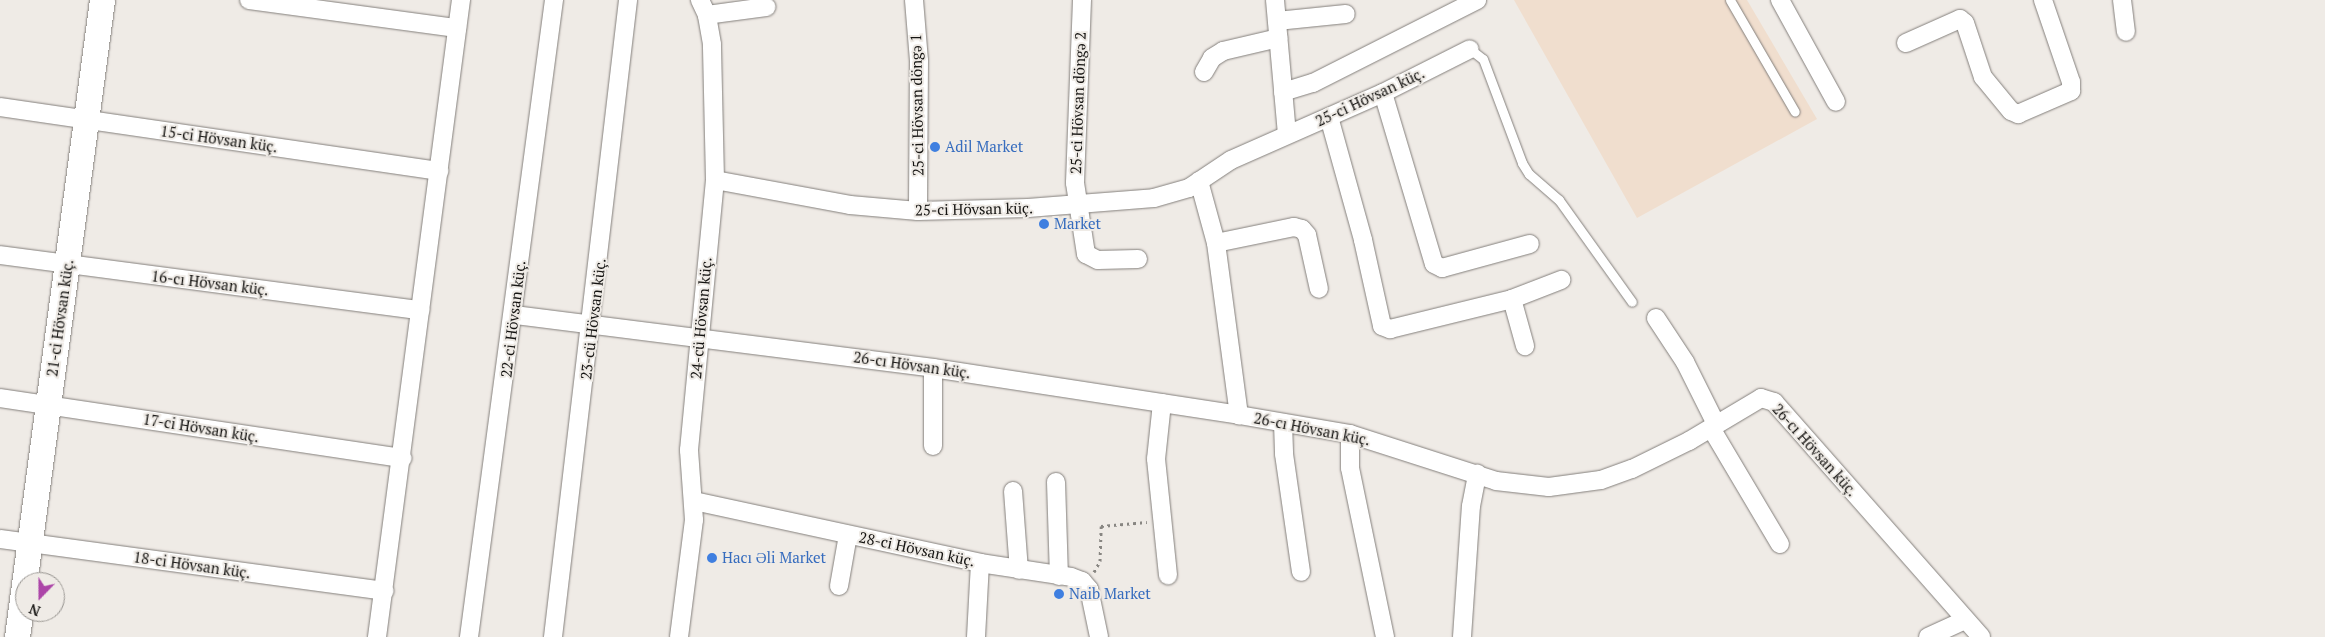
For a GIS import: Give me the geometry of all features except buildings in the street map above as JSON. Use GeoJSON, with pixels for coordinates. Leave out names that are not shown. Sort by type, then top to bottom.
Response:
{"type":"FeatureCollection","features":[{"type":"Feature","properties":{"kind":"street","name":"21-ci Hövsan küç."},"geometry":{"type":"LineString","coordinates":[[17,637],[102,0]]}},
{"type":"Feature","properties":{"kind":"street"},"geometry":{"type":"LineString","coordinates":[[249,0],[458,28]]}},
{"type":"Feature","properties":{"kind":"street"},"geometry":{"type":"LineString","coordinates":[[377,637],[403,458],[420,310],[461,0]]}},
{"type":"Feature","properties":{"kind":"street","name":"22-ci Hövsan küç."},"geometry":{"type":"LineString","coordinates":[[469,637],[515,315],[542,74],[554,0]]}},
{"type":"Feature","properties":{"kind":"street","name":"23-cü Hövsan küç."},"geometry":{"type":"LineString","coordinates":[[553,637],[592,324],[628,0]]}},
{"type":"Feature","properties":{"kind":"street","name":"25-ci Hövsan döngə 1"},"geometry":{"type":"LineString","coordinates":[[914,0],[919,61],[918,211]]}},
{"type":"Feature","properties":{"kind":"street","name":"25-ci Hövsan döngə 2"},"geometry":{"type":"LineString","coordinates":[[1082,0],[1075,183],[1086,254],[1090,259],[1138,259]]}},
{"type":"Feature","properties":{"kind":"street"},"geometry":{"type":"LineString","coordinates":[[1275,0],[1287,134]]}},
{"type":"Feature","properties":{"kind":"street"},"geometry":{"type":"LineString","coordinates":[[1283,92],[1313,83],[1477,0]]}},
{"type":"Feature","properties":{"kind":"street"},"geometry":{"type":"LineString","coordinates":[[1780,0],[1836,102]]}},
{"type":"Feature","properties":{"kind":"street"},"geometry":{"type":"LineString","coordinates":[[1906,43],[1960,19],[1965,23],[1983,77],[2010,111],[2018,114],[2071,91],[2071,82],[2043,0]]}},
{"type":"Feature","properties":{"kind":"street"},"geometry":{"type":"LineString","coordinates":[[2122,0],[2126,32]]}},
{"type":"Feature","properties":{"kind":"street"},"geometry":{"type":"LineString","coordinates":[[704,7],[766,7]]}},
{"type":"Feature","properties":{"kind":"street","name":"24-cü Hövsan küç."},"geometry":{"type":"LineString","coordinates":[[679,637],[694,501],[689,464],[698,336],[715,180],[714,78],[704,7]]}},
{"type":"Feature","properties":{"kind":"street"},"geometry":{"type":"LineString","coordinates":[[1204,72],[1212,58],[1223,51],[1277,30],[1346,14]]}},
{"type":"Feature","properties":{"kind":"street","name":"25-ci Hövsan küç."},"geometry":{"type":"LineString","coordinates":[[715,180],[850,205],[918,211],[1078,205],[1176,193],[1231,160],[1383,93],[1470,49]]}},
{"type":"Feature","properties":{"kind":"street"},"geometry":{"type":"LineString","coordinates":[[1383,93],[1434,264],[1442,268],[1530,244]]}},
{"type":"Feature","properties":{"kind":"street","name":"15-ci Hövsan küç."},"geometry":{"type":"LineString","coordinates":[[0,107],[439,171]]}},
{"type":"Feature","properties":{"kind":"street"},"geometry":{"type":"LineString","coordinates":[[1329,117],[1363,240],[1382,326],[1390,329],[1512,299],[1561,280]]}},
{"type":"Feature","properties":{"kind":"street"},"geometry":{"type":"LineString","coordinates":[[1198,180],[1216,243],[1239,415]]}},
{"type":"Feature","properties":{"kind":"street"},"geometry":{"type":"LineString","coordinates":[[1216,243],[1294,228],[1302,229],[1307,235],[1319,288]]}},
{"type":"Feature","properties":{"kind":"street","name":"16-cı Hövsan küç."},"geometry":{"type":"LineString","coordinates":[[0,255],[420,310]]}},
{"type":"Feature","properties":{"kind":"street"},"geometry":{"type":"LineString","coordinates":[[1512,299],[1525,346]]}},
{"type":"Feature","properties":{"kind":"street","name":"26-cı Hövsan küç."},"geometry":{"type":"LineString","coordinates":[[515,315],[698,336],[933,368],[1239,415],[1350,434],[1477,474],[1516,484],[1577,485],[1632,469],[1714,426],[1762,398],[1774,402],[1981,637]]}},
{"type":"Feature","properties":{"kind":"street"},"geometry":{"type":"LineString","coordinates":[[1656,318],[1685,362],[1714,426],[1780,544]]}},
{"type":"Feature","properties":{"kind":"street"},"geometry":{"type":"LineString","coordinates":[[933,368],[933,446]]}},
{"type":"Feature","properties":{"kind":"street","name":"17-ci Hövsan küç."},"geometry":{"type":"LineString","coordinates":[[0,398],[403,458]]}},
{"type":"Feature","properties":{"kind":"street"},"geometry":{"type":"LineString","coordinates":[[1162,403],[1156,459],[1168,576]]}},
{"type":"Feature","properties":{"kind":"street"},"geometry":{"type":"LineString","coordinates":[[1283,423],[1284,454],[1301,572]]}},
{"type":"Feature","properties":{"kind":"street"},"geometry":{"type":"LineString","coordinates":[[1350,434],[1350,468],[1385,637]]}},
{"type":"Feature","properties":{"kind":"street"},"geometry":{"type":"LineString","coordinates":[[1462,637],[1471,506],[1477,474]]}},
{"type":"Feature","properties":{"kind":"street"},"geometry":{"type":"LineString","coordinates":[[1056,482],[1059,576]]}},
{"type":"Feature","properties":{"kind":"street"},"geometry":{"type":"LineString","coordinates":[[1014,491],[1020,570]]}},
{"type":"Feature","properties":{"kind":"street","name":"28-ci Hövsan küç."},"geometry":{"type":"LineString","coordinates":[[694,501],[980,563],[1082,581]]}},
{"type":"Feature","properties":{"kind":"street"},"geometry":{"type":"LineString","coordinates":[[839,586],[848,535]]}},
{"type":"Feature","properties":{"kind":"street","name":"18-ci Hövsan küç."},"geometry":{"type":"LineString","coordinates":[[0,539],[384,591]]}},
{"type":"Feature","properties":{"kind":"street"},"geometry":{"type":"LineString","coordinates":[[976,637],[980,563]]}},
{"type":"Feature","properties":{"kind":"street"},"geometry":{"type":"LineString","coordinates":[[1082,581],[1093,600],[1099,637]]}},
{"type":"Feature","properties":{"kind":"street"},"geometry":{"type":"LineString","coordinates":[[1928,637],[1965,620]]}},
{"type":"Feature","properties":{"kind":"lane"},"geometry":{"type":"LineString","coordinates":[[1730,0],[1795,112]]}},
{"type":"Feature","properties":{"kind":"lane"},"geometry":{"type":"LineString","coordinates":[[1470,49],[1483,59],[1522,163],[1529,174],[1559,200],[1632,302]]}},
{"type":"Feature","properties":{"kind":"path"},"geometry":{"type":"LineString","coordinates":[[1082,581],[1092,574],[1100,561],[1102,526],[1163,521]]}},
{"type":"Feature","properties":{"kind":"shaded area"},"geometry":{"type":"Polygon","coordinates":[[[1514,0],[1747,0],[1817,119],[1637,218],[1514,0]]]}},
{"type":"Feature","properties":{"kind":"place","name":"Adil Market"},"geometry":{"type":"Point","coordinates":[935,147]}},
{"type":"Feature","properties":{"kind":"place","name":"Market"},"geometry":{"type":"Point","coordinates":[1044,224]}},
{"type":"Feature","properties":{"kind":"place","name":"Hacı Əli Market"},"geometry":{"type":"Point","coordinates":[712,558]}},
{"type":"Feature","properties":{"kind":"place","name":"Naib Market"},"geometry":{"type":"Point","coordinates":[1059,594]}}]}
